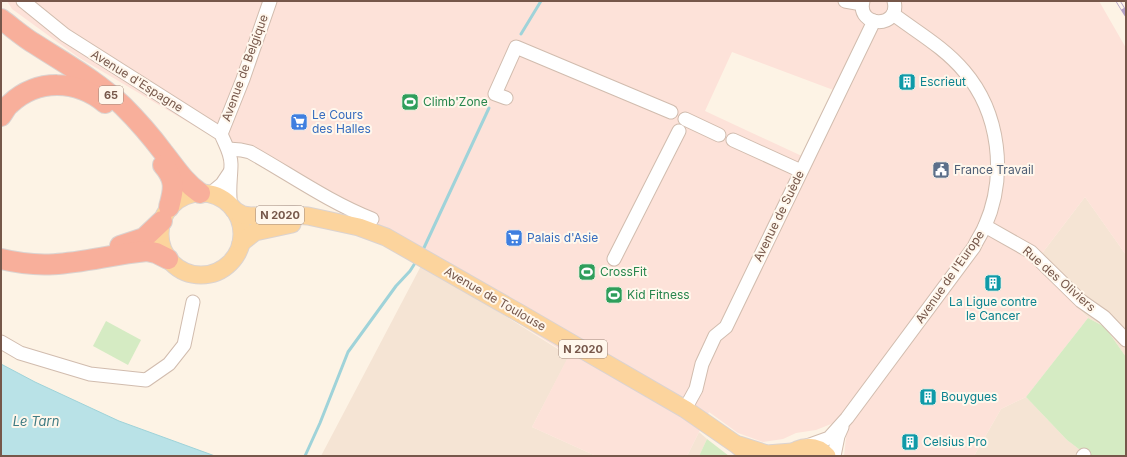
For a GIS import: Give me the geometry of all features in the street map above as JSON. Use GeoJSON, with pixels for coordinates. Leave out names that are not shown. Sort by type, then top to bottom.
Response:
{"type":"FeatureCollection","features":[{"type":"Feature","properties":{"kind":"highway","name":"65"},"geometry":{"type":"LineString","coordinates":[[1,19],[35,44],[77,70],[108,92],[138,122],[193,188],[205,193]]}},
{"type":"Feature","properties":{"kind":"highway","name":"65"},"geometry":{"type":"LineString","coordinates":[[1,116],[9,104],[30,90],[51,85],[76,88],[90,93],[120,115],[167,170],[172,178],[173,186],[166,214]]}},
{"type":"Feature","properties":{"kind":"highway"},"geometry":{"type":"LineString","coordinates":[[1,251],[17,254],[50,256],[111,248],[144,238],[166,214]]}},
{"type":"Feature","properties":{"kind":"highway"},"geometry":{"type":"LineString","coordinates":[[1,259],[45,266],[61,265],[147,251],[156,253],[168,259]]}},
{"type":"Feature","properties":{"kind":"main road"},"geometry":{"type":"LineString","coordinates":[[205,193],[218,196],[232,208],[241,226],[241,243],[237,254],[230,263],[221,270],[210,274],[200,275],[190,274],[181,270],[168,259],[164,252],[160,237],[166,214],[183,197],[205,193]]}},
{"type":"Feature","properties":{"kind":"main road","name":"Avenue de Toulouse"},"geometry":{"type":"LineString","coordinates":[[232,208],[243,215],[250,216],[308,216],[359,227],[386,237],[685,409],[737,445],[750,456]]}},
{"type":"Feature","properties":{"kind":"main road","name":"Avenue de Toulouse"},"geometry":{"type":"LineString","coordinates":[[241,243],[255,232],[264,229],[307,222],[327,221]]}},
{"type":"Feature","properties":{"kind":"main road","name":"Avenue de Toulouse"},"geometry":{"type":"LineString","coordinates":[[737,445],[767,454],[818,449],[827,456]]}},
{"type":"Feature","properties":{"kind":"street","name":"Avenue d'Espagne"},"geometry":{"type":"LineString","coordinates":[[23,1],[64,35],[221,134]]}},
{"type":"Feature","properties":{"kind":"street","name":"Avenue de Belgique"},"geometry":{"type":"LineString","coordinates":[[221,134],[243,79],[270,1]]}},
{"type":"Feature","properties":{"kind":"street"},"geometry":{"type":"LineString","coordinates":[[845,1],[862,2],[865,15],[874,22],[882,22],[886,20],[894,8]]}},
{"type":"Feature","properties":{"kind":"street","name":"Avenue de l'Europe"},"geometry":{"type":"LineString","coordinates":[[794,452],[829,438],[847,418],[974,247],[985,226],[995,194],[998,174],[997,149],[993,124],[977,89],[958,64],[894,8]]}},
{"type":"Feature","properties":{"kind":"street","name":"Avenue de Suède"},"geometry":{"type":"LineString","coordinates":[[685,409],[696,389],[702,364],[715,336],[726,327],[874,22]]}},
{"type":"Feature","properties":{"kind":"street"},"geometry":{"type":"LineString","coordinates":[[506,98],[495,94],[516,47],[671,112]]}},
{"type":"Feature","properties":{"kind":"street"},"geometry":{"type":"LineString","coordinates":[[685,119],[720,135]]}},
{"type":"Feature","properties":{"kind":"street"},"geometry":{"type":"LineString","coordinates":[[614,259],[679,131]]}},
{"type":"Feature","properties":{"kind":"street"},"geometry":{"type":"LineString","coordinates":[[221,134],[228,149],[231,164],[229,198],[232,208]]}},
{"type":"Feature","properties":{"kind":"street"},"geometry":{"type":"LineString","coordinates":[[732,140],[801,171]]}},
{"type":"Feature","properties":{"kind":"street"},"geometry":{"type":"LineString","coordinates":[[228,149],[250,152],[322,195],[372,219]]}},
{"type":"Feature","properties":{"kind":"street"},"geometry":{"type":"LineString","coordinates":[[205,193],[222,184],[230,172]]}},
{"type":"Feature","properties":{"kind":"street","name":"Rue des Oliviers"},"geometry":{"type":"LineString","coordinates":[[985,226],[1031,252],[1081,300],[1104,317],[1126,340]]}},
{"type":"Feature","properties":{"kind":"street"},"geometry":{"type":"LineString","coordinates":[[1,342],[20,352],[90,374],[146,380],[169,364],[184,345],[193,302]]}},
{"type":"Feature","properties":{"kind":"street","name":"Avenue de l'Europe"},"geometry":{"type":"LineString","coordinates":[[834,456],[838,436],[847,418]]}},
{"type":"Feature","properties":{"kind":"shaded area"},"geometry":{"type":"Polygon","coordinates":[[[7,1],[1099,1],[1126,48],[1126,255],[1085,197],[1034,264],[1088,318],[1026,397],[1001,409],[974,456],[844,456],[847,429],[836,422],[816,430],[796,433],[783,439],[763,442],[738,433],[709,412],[687,456],[596,456],[532,427],[569,355],[341,213],[78,57],[12,9],[7,1]],[[732,52],[705,111],[804,157],[836,91],[732,52]]]}},
{"type":"Feature","properties":{"kind":"shaded area"},"geometry":{"type":"Polygon","coordinates":[[[1085,197],[1126,255],[1126,357],[1105,327],[1088,318],[1034,264],[1085,197]]]}},
{"type":"Feature","properties":{"kind":"shaded area"},"geometry":{"type":"Polygon","coordinates":[[[422,264],[569,356],[532,427],[596,456],[321,456],[422,264]]]}},
{"type":"Feature","properties":{"kind":"shaded area"},"geometry":{"type":"Polygon","coordinates":[[[1026,397],[1067,440],[1088,456],[974,456],[1001,409],[1026,397]]]}},
{"type":"Feature","properties":{"kind":"shaded area"},"geometry":{"type":"Polygon","coordinates":[[[699,432],[707,439],[699,456],[687,456],[699,432]]]}},
{"type":"Feature","properties":{"kind":"green space"},"geometry":{"type":"Polygon","coordinates":[[[1088,318],[1105,327],[1126,357],[1126,456],[1088,456],[1067,440],[1026,397],[1088,318]]]}},
{"type":"Feature","properties":{"kind":"green space"},"geometry":{"type":"Polygon","coordinates":[[[106,321],[141,340],[128,365],[93,346],[106,321]]]}},
{"type":"Feature","properties":{"kind":"green space"},"geometry":{"type":"Polygon","coordinates":[[[707,439],[729,456],[699,456],[707,439]]]}},
{"type":"Feature","properties":{"kind":"water","name":"Le Tarn"},"geometry":{"type":"Polygon","coordinates":[[[1,364],[35,382],[119,421],[215,456],[1,456],[1,364]]]}},
{"type":"Feature","properties":{"kind":"waterway"},"geometry":{"type":"LineString","coordinates":[[521,34],[541,1]]}},
{"type":"Feature","properties":{"kind":"waterway"},"geometry":{"type":"LineString","coordinates":[[422,252],[489,108]]}},
{"type":"Feature","properties":{"kind":"waterway"},"geometry":{"type":"LineString","coordinates":[[305,456],[320,423],[348,352],[396,286],[410,271],[417,260]]}},
{"type":"Feature","properties":{"kind":"railway"},"geometry":{"type":"LineString","coordinates":[[1118,1],[1126,14]]}},
{"type":"Feature","properties":{"kind":"place","name":"Escrieut"},"geometry":{"type":"Point","coordinates":[907,82]}},
{"type":"Feature","properties":{"kind":"place","name":"Climb'Zone"},"geometry":{"type":"Point","coordinates":[410,102]}},
{"type":"Feature","properties":{"kind":"place","name":"Le Cours des Halles"},"geometry":{"type":"Point","coordinates":[299,122]}},
{"type":"Feature","properties":{"kind":"place","name":"France Travail"},"geometry":{"type":"Point","coordinates":[941,170]}},
{"type":"Feature","properties":{"kind":"place","name":"Palais d'Asie"},"geometry":{"type":"Point","coordinates":[514,238]}},
{"type":"Feature","properties":{"kind":"place","name":"CrossFit"},"geometry":{"type":"Point","coordinates":[587,272]}},
{"type":"Feature","properties":{"kind":"place","name":"La Ligue contre le Cancer"},"geometry":{"type":"Point","coordinates":[993,283]}},
{"type":"Feature","properties":{"kind":"place","name":"Kid Fitness"},"geometry":{"type":"Point","coordinates":[614,295]}},
{"type":"Feature","properties":{"kind":"place","name":"Bouygues"},"geometry":{"type":"Point","coordinates":[928,397]}},
{"type":"Feature","properties":{"kind":"place","name":"Celsius Pro"},"geometry":{"type":"Point","coordinates":[910,442]}}]}
